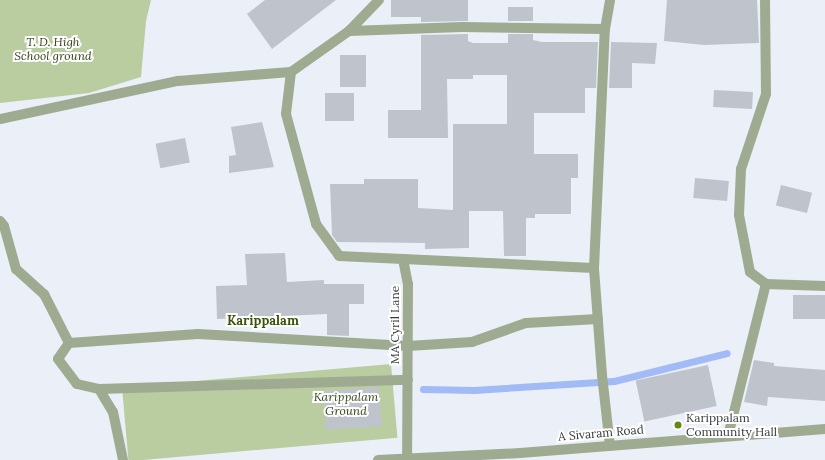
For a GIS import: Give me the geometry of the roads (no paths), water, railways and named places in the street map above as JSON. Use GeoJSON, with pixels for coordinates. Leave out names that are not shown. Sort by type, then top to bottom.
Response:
{"type":"FeatureCollection","features":[{"type":"Feature","properties":{"kind":"street"},"geometry":{"type":"LineString","coordinates":[[0,119],[178,82],[291,72],[349,31],[379,0]]}},
{"type":"Feature","properties":{"kind":"street"},"geometry":{"type":"LineString","coordinates":[[610,0],[606,28],[594,268],[602,375],[610,446]]}},
{"type":"Feature","properties":{"kind":"street"},"geometry":{"type":"LineString","coordinates":[[765,0],[766,94],[741,169],[739,215],[750,272],[766,284],[825,286]]}},
{"type":"Feature","properties":{"kind":"street"},"geometry":{"type":"LineString","coordinates":[[349,31],[462,27],[606,28]]}},
{"type":"Feature","properties":{"kind":"street"},"geometry":{"type":"LineString","coordinates":[[291,72],[286,114],[316,224],[339,256],[594,268]]}},
{"type":"Feature","properties":{"kind":"street"},"geometry":{"type":"LineString","coordinates":[[0,221],[4,226],[16,269],[44,294],[68,343]]}},
{"type":"Feature","properties":{"kind":"street","name":"MA Cyril Lane"},"geometry":{"type":"LineString","coordinates":[[403,259],[408,284],[407,459]]}},
{"type":"Feature","properties":{"kind":"street"},"geometry":{"type":"LineString","coordinates":[[728,436],[766,284]]}},
{"type":"Feature","properties":{"kind":"street"},"geometry":{"type":"LineString","coordinates":[[68,343],[198,334],[408,346],[472,342],[526,323],[598,319]]}},
{"type":"Feature","properties":{"kind":"street"},"geometry":{"type":"LineString","coordinates":[[68,343],[58,359],[77,384],[99,389],[408,380]]}},
{"type":"Feature","properties":{"kind":"street"},"geometry":{"type":"LineString","coordinates":[[99,389],[113,412],[123,460]]}},
{"type":"Feature","properties":{"kind":"street","name":"A Sivaram Road"},"geometry":{"type":"LineString","coordinates":[[378,460],[520,457],[610,446],[825,429]]}},
{"type":"Feature","properties":{"kind":"waterway"},"geometry":{"type":"LineString","coordinates":[[423,389],[474,390],[614,381],[727,353]]}},
{"type":"Feature","properties":{"kind":"place","name":"Karippalam Community Hall"},"geometry":{"type":"Point","coordinates":[678,425]}},
{"type":"Feature","properties":{"kind":"district","name":"Karippalam"},"geometry":{"type":"Point","coordinates":[263,321]}},
{"type":"Feature","properties":{"kind":"park label","name":"T. D. High School ground"},"geometry":{"type":"Point","coordinates":[53,49]}},
{"type":"Feature","properties":{"kind":"park label","name":"Karippalam Ground"},"geometry":{"type":"Point","coordinates":[346,404]}}]}
